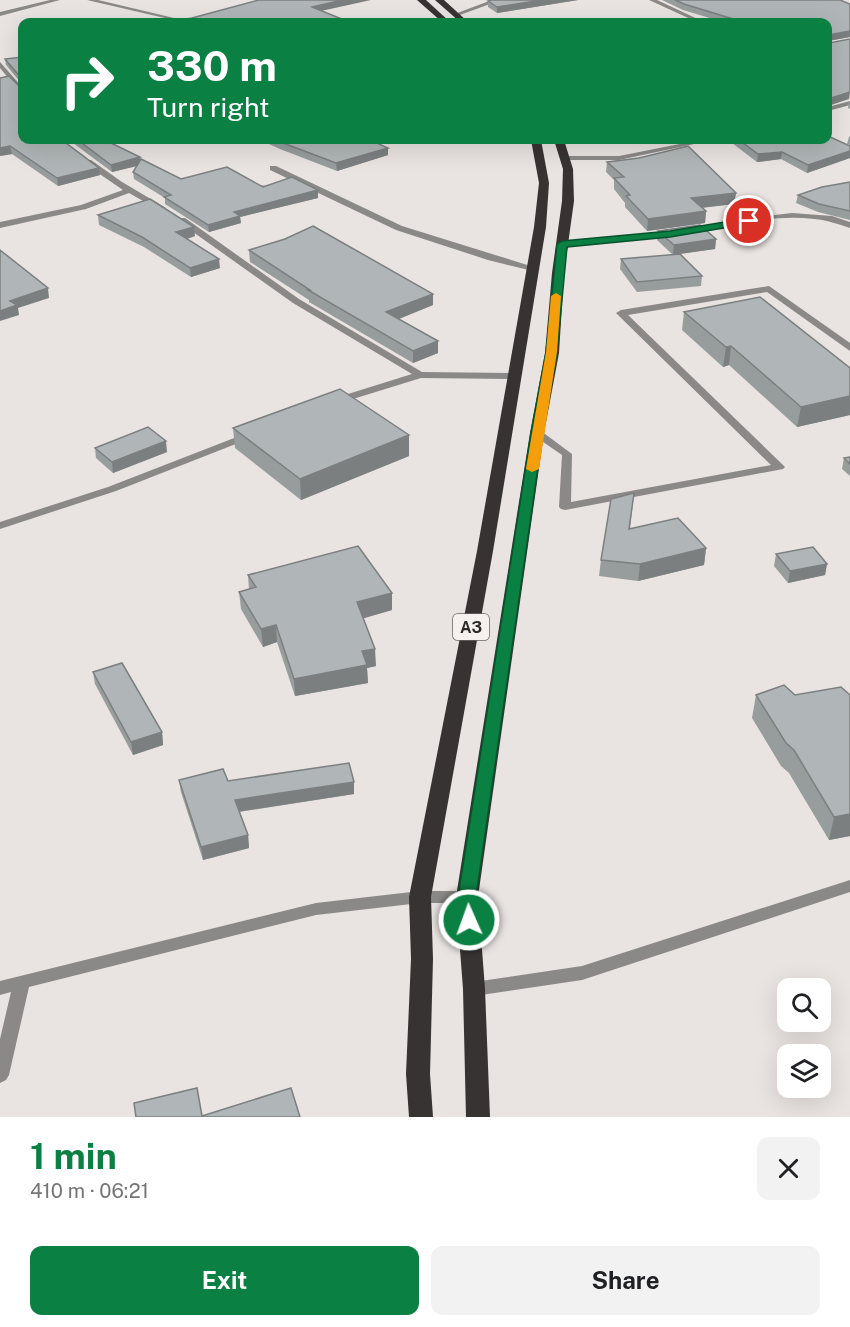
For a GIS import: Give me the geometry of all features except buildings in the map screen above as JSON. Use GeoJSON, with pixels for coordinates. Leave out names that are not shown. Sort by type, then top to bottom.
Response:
{"type":"FeatureCollection","features":[{"type":"Feature","properties":{"kind":"highway"},"geometry":{"type":"LineString","coordinates":[[421,0],[441,18]]}},
{"type":"Feature","properties":{"kind":"highway"},"geometry":{"type":"LineString","coordinates":[[439,0],[459,18]]}},
{"type":"Feature","properties":{"kind":"highway","name":"A3"},"geometry":{"type":"LineString","coordinates":[[421,1117],[418,1074],[422,959],[420,897],[485,551],[533,268],[544,183],[537,144]]}},
{"type":"Feature","properties":{"kind":"highway","name":"A3"},"geometry":{"type":"LineString","coordinates":[[478,1117],[474,989],[467,897],[537,433],[552,352],[568,201],[567,169],[559,144]]}},
{"type":"Feature","properties":{"kind":"street"},"geometry":{"type":"LineString","coordinates":[[0,14],[57,0]]}},
{"type":"Feature","properties":{"kind":"street"},"geometry":{"type":"LineString","coordinates":[[90,0],[170,18]]}},
{"type":"Feature","properties":{"kind":"street"},"geometry":{"type":"LineString","coordinates":[[455,15],[498,0]]}},
{"type":"Feature","properties":{"kind":"street"},"geometry":{"type":"LineString","coordinates":[[652,0],[692,18]]}},
{"type":"Feature","properties":{"kind":"street"},"geometry":{"type":"LineString","coordinates":[[0,64],[18,86]]}},
{"type":"Feature","properties":{"kind":"street"},"geometry":{"type":"LineString","coordinates":[[14,80],[18,79]]}},
{"type":"Feature","properties":{"kind":"street"},"geometry":{"type":"LineString","coordinates":[[832,108],[850,103]]}},
{"type":"Feature","properties":{"kind":"street"},"geometry":{"type":"LineString","coordinates":[[564,158],[619,158],[689,144]]}},
{"type":"Feature","properties":{"kind":"street"},"geometry":{"type":"LineString","coordinates":[[83,158],[130,190],[182,220],[297,301],[420,375]]}},
{"type":"Feature","properties":{"kind":"street"},"geometry":{"type":"LineString","coordinates":[[273,168],[399,228],[491,258],[533,268]]}},
{"type":"Feature","properties":{"kind":"street"},"geometry":{"type":"LineString","coordinates":[[0,225],[83,207],[130,190]]}},
{"type":"Feature","properties":{"kind":"street"},"geometry":{"type":"LineString","coordinates":[[562,244],[670,234],[790,217],[834,218],[850,225]]}},
{"type":"Feature","properties":{"kind":"street"},"geometry":{"type":"LineString","coordinates":[[537,433],[567,454],[565,507],[779,467],[621,313],[769,289],[850,348]]}},
{"type":"Feature","properties":{"kind":"street"},"geometry":{"type":"LineString","coordinates":[[326,405],[420,375],[514,376]]}},
{"type":"Feature","properties":{"kind":"street"},"geometry":{"type":"LineString","coordinates":[[0,526],[112,489],[263,430]]}},
{"type":"Feature","properties":{"kind":"street"},"geometry":{"type":"LineString","coordinates":[[474,989],[582,974],[850,886]]}},
{"type":"Feature","properties":{"kind":"street"},"geometry":{"type":"LineString","coordinates":[[0,988],[316,909],[420,897],[467,897]]}},
{"type":"Feature","properties":{"kind":"street"},"geometry":{"type":"LineString","coordinates":[[0,1075],[22,982]]}},
{"type":"Feature","properties":{"kind":"slow traffic"},"geometry":{"type":"LineString","coordinates":[[532,469],[552,352],[556,296]]}},
{"type":"Feature","properties":{"kind":"route"},"geometry":{"type":"LineString","coordinates":[[469,920],[467,897],[537,433],[552,352],[562,244],[670,234],[749,221]]}}]}
